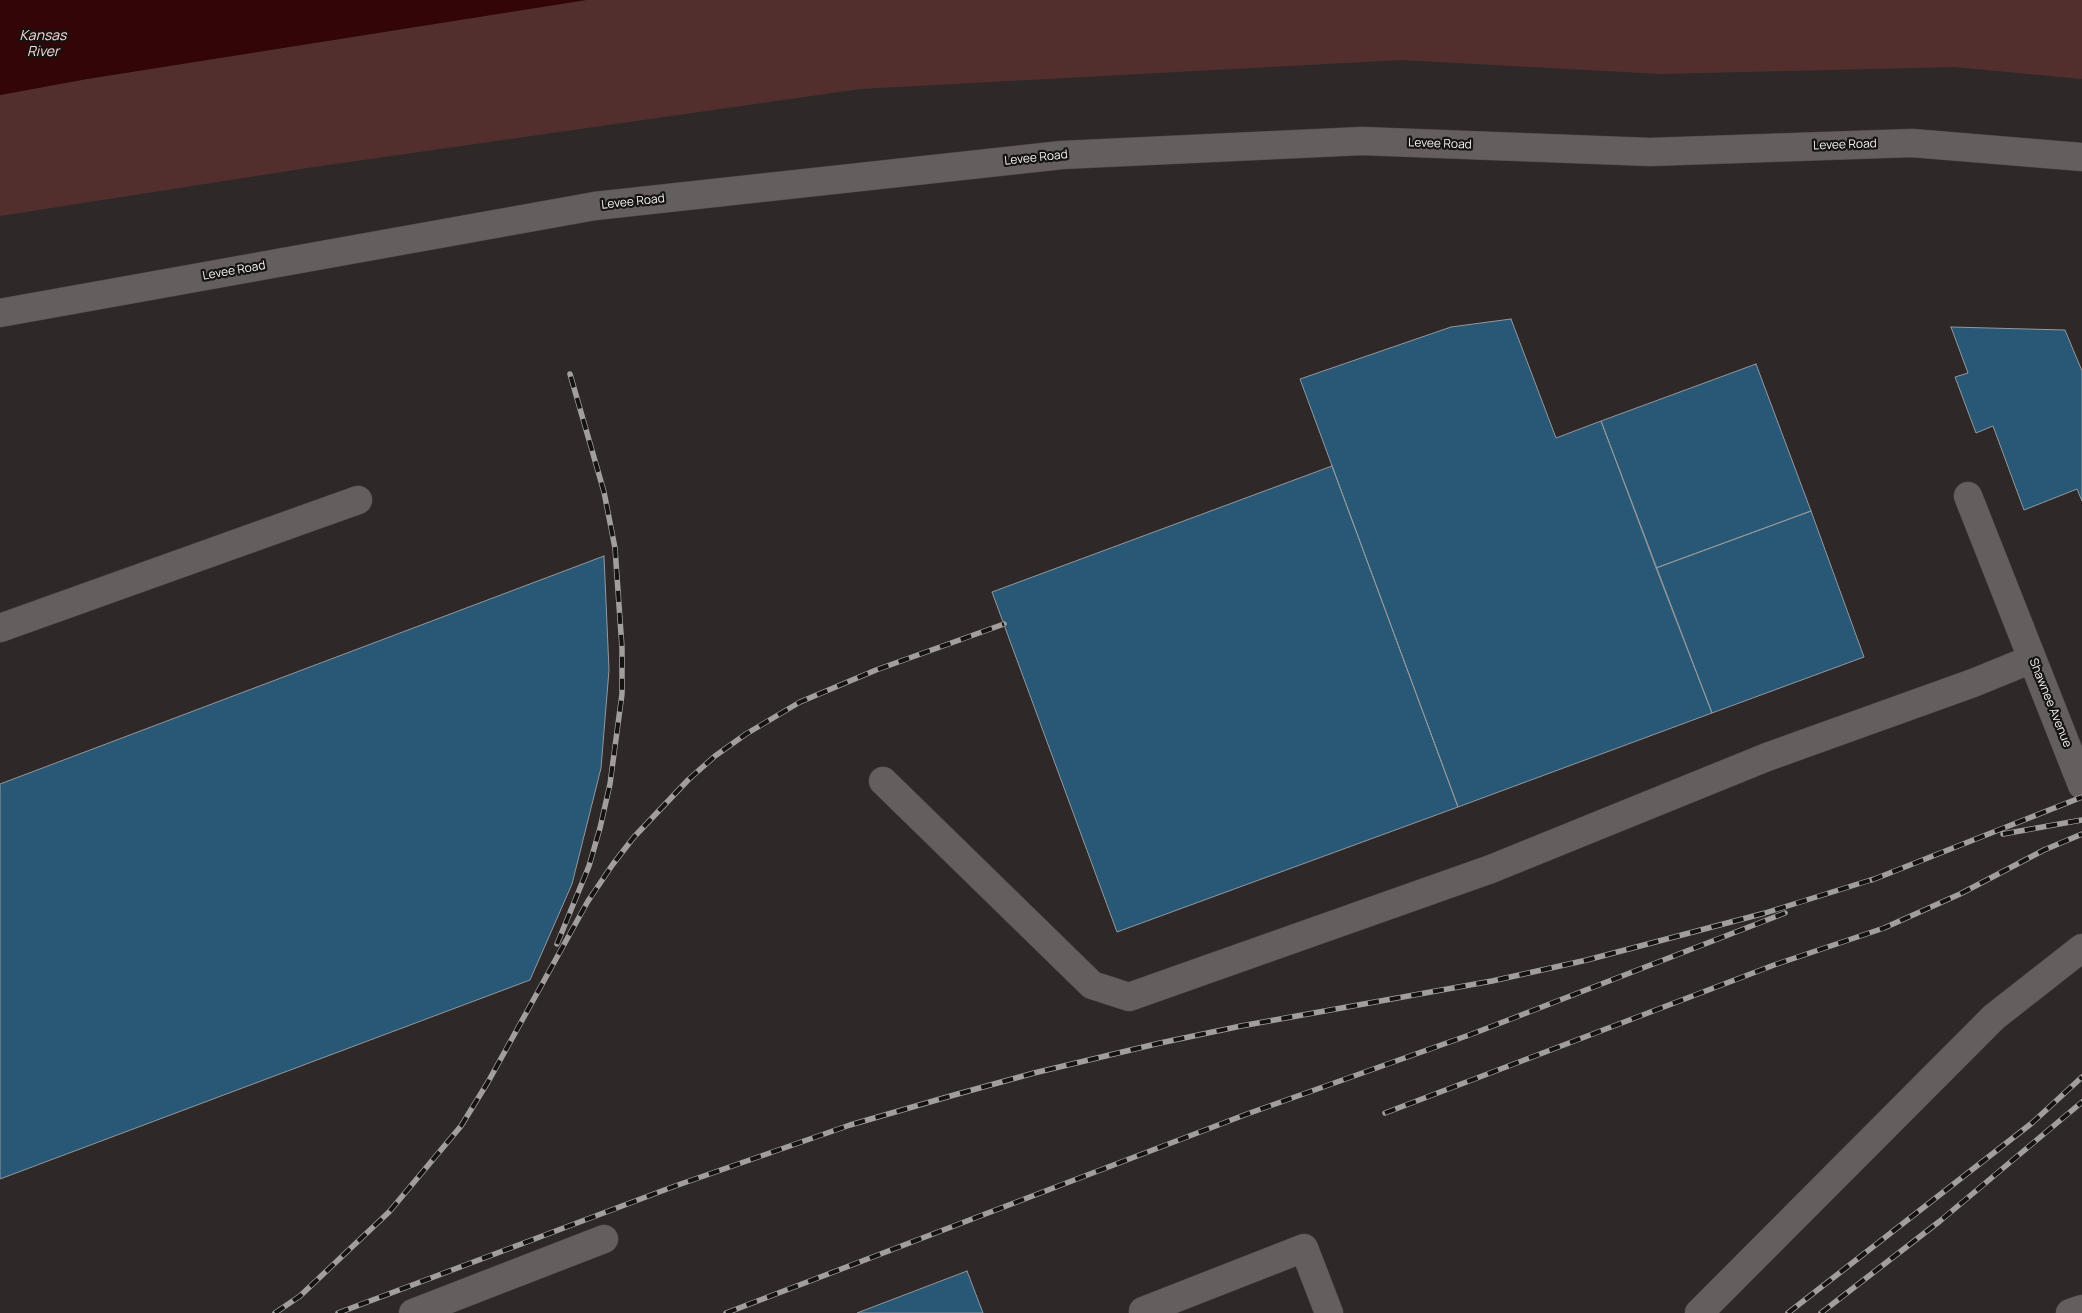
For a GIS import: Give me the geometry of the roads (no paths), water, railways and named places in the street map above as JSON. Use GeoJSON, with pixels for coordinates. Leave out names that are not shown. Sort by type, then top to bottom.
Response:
{"type":"FeatureCollection","features":[{"type":"Feature","properties":{"kind":"street","name":"Levee Road"},"geometry":{"type":"LineString","coordinates":[[0,313],[595,206],[1062,155],[1362,141],[1650,152],[1912,143],[2082,157]]}},
{"type":"Feature","properties":{"kind":"street","name":"Shawnee Avenue"},"geometry":{"type":"LineString","coordinates":[[1968,496],[2082,785]]}},
{"type":"Feature","properties":{"kind":"street"},"geometry":{"type":"LineString","coordinates":[[0,628],[358,500]]}},
{"type":"Feature","properties":{"kind":"street"},"geometry":{"type":"LineString","coordinates":[[883,781],[1092,985],[1129,997],[1491,869],[1767,757],[1973,683],[2032,659]]}},
{"type":"Feature","properties":{"kind":"street"},"geometry":{"type":"LineString","coordinates":[[1699,1313],[1994,1017],[2082,948]]}},
{"type":"Feature","properties":{"kind":"street"},"geometry":{"type":"LineString","coordinates":[[413,1313],[604,1239]]}},
{"type":"Feature","properties":{"kind":"street"},"geometry":{"type":"LineString","coordinates":[[1144,1313],[1143,1311],[1304,1248],[1329,1313]]}},
{"type":"Feature","properties":{"kind":"street"},"geometry":{"type":"LineString","coordinates":[[2070,1313],[2082,1308]]}},
{"type":"Feature","properties":{"kind":"water","name":"Kansas River"},"geometry":{"type":"Polygon","coordinates":[[[0,0],[586,0],[87,79],[0,95],[0,0]]]}},
{"type":"Feature","properties":{"kind":"railway"},"geometry":{"type":"LineString","coordinates":[[557,944],[589,866],[600,828],[610,784],[622,694],[622,648],[615,548],[604,492],[570,374]]}},
{"type":"Feature","properties":{"kind":"railway"},"geometry":{"type":"LineString","coordinates":[[275,1313],[300,1296],[389,1212],[461,1126],[488,1082],[588,901],[634,837],[688,780],[715,756],[746,734],[800,702],[876,670],[1004,624]]}},
{"type":"Feature","properties":{"kind":"railway"},"geometry":{"type":"LineString","coordinates":[[1872,880],[2082,797]]}},
{"type":"Feature","properties":{"kind":"railway"},"geometry":{"type":"LineString","coordinates":[[2003,834],[2082,820]]}},
{"type":"Feature","properties":{"kind":"railway"},"geometry":{"type":"LineString","coordinates":[[1385,1113],[1774,965],[1884,928],[1960,894],[2044,850],[2082,834]]}},
{"type":"Feature","properties":{"kind":"railway"},"geometry":{"type":"LineString","coordinates":[[338,1313],[675,1186],[850,1125],[954,1095],[1034,1073],[1160,1043],[1241,1026],[1492,981],[1587,960],[1765,913],[1877,878]]}},
{"type":"Feature","properties":{"kind":"railway"},"geometry":{"type":"LineString","coordinates":[[726,1313],[1247,1114],[1472,1034],[1785,913]]}},
{"type":"Feature","properties":{"kind":"railway"},"geometry":{"type":"LineString","coordinates":[[1788,1313],[2032,1123],[2082,1077]]}},
{"type":"Feature","properties":{"kind":"railway"},"geometry":{"type":"LineString","coordinates":[[1821,1313],[1940,1221],[2082,1102]]}}]}
